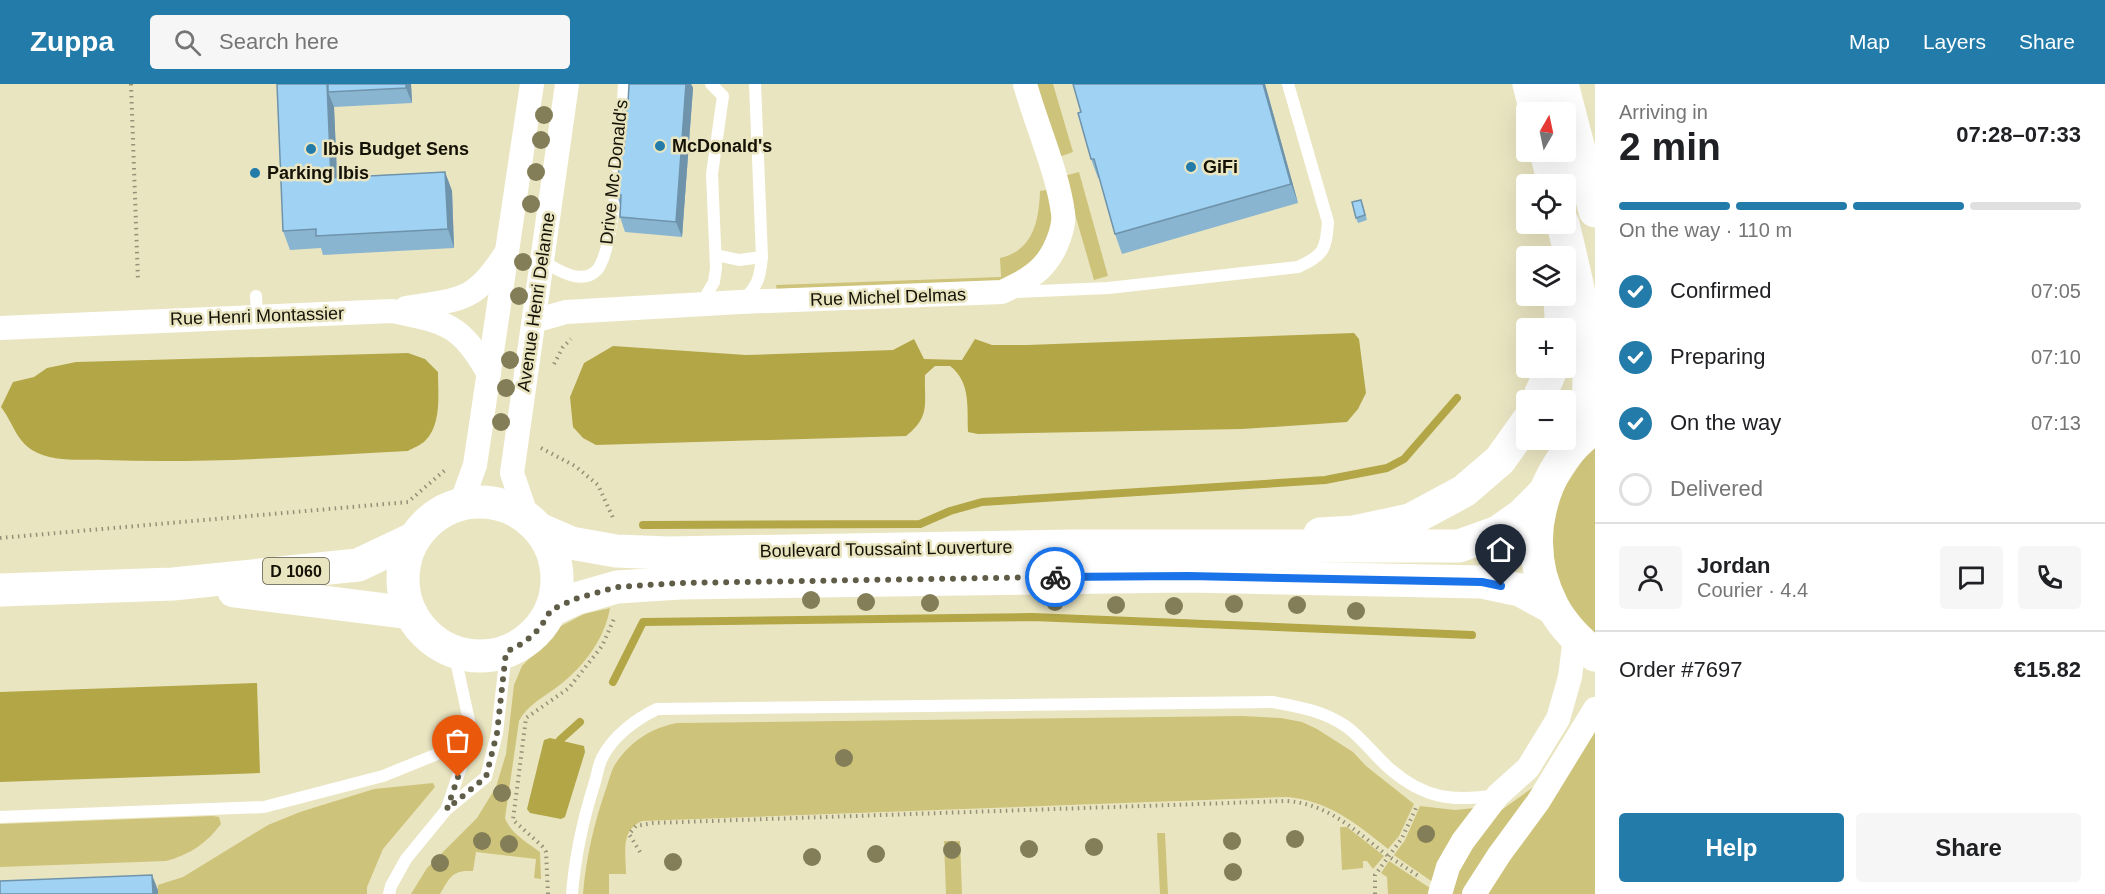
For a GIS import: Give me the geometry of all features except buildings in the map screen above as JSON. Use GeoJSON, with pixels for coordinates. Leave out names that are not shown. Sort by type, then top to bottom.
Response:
{"type":"FeatureCollection","features":[{"type":"Feature","properties":{"kind":"main road"},"geometry":{"type":"LineString","coordinates":[[1529,84],[1534,102]]}},
{"type":"Feature","properties":{"kind":"main road"},"geometry":{"type":"LineString","coordinates":[[1562,84],[1595,211]]}},
{"type":"Feature","properties":{"kind":"main road"},"geometry":{"type":"LineString","coordinates":[[1572,84],[1595,144]]}},
{"type":"Feature","properties":{"kind":"main road"},"geometry":{"type":"LineString","coordinates":[[1565,234],[1581,298],[1587,352],[1588,431],[1556,467],[1543,494],[1537,531],[1537,558],[1543,584],[1553,608],[1585,647]]}},
{"type":"Feature","properties":{"kind":"main road"},"geometry":{"type":"LineString","coordinates":[[1074,546],[1354,532],[1410,520],[1464,491],[1500,460],[1516,437]]}},
{"type":"Feature","properties":{"kind":"main road","name":"Boulevard Toussaint Louverture"},"geometry":{"type":"LineString","coordinates":[[534,524],[571,543],[616,551],[669,553],[1074,546],[1459,546],[1498,532],[1543,494]]}},
{"type":"Feature","properties":{"kind":"main road"},"geometry":{"type":"LineString","coordinates":[[478,501],[512,508],[534,524],[551,549],[557,569],[557,590],[551,610],[540,628],[525,642],[506,652],[480,656],[454,652],[436,643],[421,630],[411,613],[403,589],[404,563],[413,539],[426,524],[442,512],[461,504],[478,501]]}},
{"type":"Feature","properties":{"kind":"main road","name":"D 1060"},"geometry":{"type":"LineString","coordinates":[[0,590],[173,584],[358,565],[413,539]]}},
{"type":"Feature","properties":{"kind":"main road","name":"Boulevard Toussaint Louverture"},"geometry":{"type":"LineString","coordinates":[[551,610],[575,599],[617,587],[680,583],[1177,576],[1482,582],[1520,590],[1553,608]]}},
{"type":"Feature","properties":{"kind":"main road","name":"D 1060"},"geometry":{"type":"LineString","coordinates":[[173,584],[411,613]]}},
{"type":"Feature","properties":{"kind":"street","name":"Avenue Henri Delanne"},"geometry":{"type":"LineString","coordinates":[[461,504],[475,465],[480,438],[532,84]]}},
{"type":"Feature","properties":{"kind":"street","name":"Avenue Henri Delanne"},"geometry":{"type":"LineString","coordinates":[[534,524],[512,473],[567,84]]}},
{"type":"Feature","properties":{"kind":"street","name":"Rue Michel Delmas"},"geometry":{"type":"LineString","coordinates":[[534,321],[566,312],[740,302],[1002,292],[1024,281],[1047,261],[1054,249],[1064,215],[1025,84]]}},
{"type":"Feature","properties":{"kind":"street"},"geometry":{"type":"LineString","coordinates":[[392,311],[461,299],[477,291],[490,278],[508,250]]}},
{"type":"Feature","properties":{"kind":"street","name":"Rue Henri Montassier"},"geometry":{"type":"LineString","coordinates":[[0,328],[257,306],[392,311],[437,320],[459,332],[476,352],[489,374]]}},
{"type":"Feature","properties":{"kind":"street"},"geometry":{"type":"LineString","coordinates":[[1441,893],[1448,867],[1463,841],[1498,795],[1528,768],[1558,719],[1570,676],[1585,647]]}},
{"type":"Feature","properties":{"kind":"street"},"geometry":{"type":"LineString","coordinates":[[1474,894],[1538,802],[1595,709]]}},
{"type":"Feature","properties":{"kind":"lane","name":"Drive Mc Donald's"},"geometry":{"type":"LineString","coordinates":[[543,261],[563,273],[581,276],[596,271],[604,258],[617,184],[624,84]]}},
{"type":"Feature","properties":{"kind":"lane"},"geometry":{"type":"LineString","coordinates":[[701,304],[714,282],[716,268],[712,174],[723,96],[711,84]]}},
{"type":"Feature","properties":{"kind":"lane"},"geometry":{"type":"LineString","coordinates":[[740,302],[754,290],[760,274],[762,256],[755,84]]}},
{"type":"Feature","properties":{"kind":"lane"},"geometry":{"type":"LineString","coordinates":[[1002,292],[1120,287],[1298,267],[1316,259],[1326,244],[1328,222],[1288,84]]}},
{"type":"Feature","properties":{"kind":"lane"},"geometry":{"type":"LineString","coordinates":[[716,255],[739,260],[762,256]]}},
{"type":"Feature","properties":{"kind":"lane"},"geometry":{"type":"LineString","coordinates":[[447,809],[463,761],[470,725],[454,652]]}},
{"type":"Feature","properties":{"kind":"lane"},"geometry":{"type":"LineString","coordinates":[[389,894],[406,859],[447,809],[486,777],[497,733],[506,652]]}},
{"type":"Feature","properties":{"kind":"lane"},"geometry":{"type":"LineString","coordinates":[[572,894],[584,816],[602,757],[637,719],[657,709],[1274,702],[1312,709],[1347,728],[1390,770],[1423,791],[1467,800],[1498,795]]}},
{"type":"Feature","properties":{"kind":"lane"},"geometry":{"type":"LineString","coordinates":[[0,817],[264,807],[384,776],[435,755],[470,725]]}},
{"type":"Feature","properties":{"kind":"path"},"geometry":{"type":"LineString","coordinates":[[131,84],[138,281]]}},
{"type":"Feature","properties":{"kind":"path"},"geometry":{"type":"LineString","coordinates":[[0,538],[408,502],[480,438]]}},
{"type":"Feature","properties":{"kind":"path"},"geometry":{"type":"LineString","coordinates":[[515,444],[542,448],[575,466],[590,478],[598,485],[602,493],[614,518],[615,530]]}},
{"type":"Feature","properties":{"kind":"path"},"geometry":{"type":"LineString","coordinates":[[548,894],[546,852],[513,820],[526,718],[568,688],[602,646],[615,616]]}},
{"type":"Feature","properties":{"kind":"path"},"geometry":{"type":"LineString","coordinates":[[640,852],[629,834],[636,826],[653,823],[1299,801],[1326,811],[1341,820],[1441,893]]}},
{"type":"Feature","properties":{"kind":"shaded area"},"geometry":{"type":"Polygon","coordinates":[[[1037,84],[1053,84],[1073,152],[1059,157],[1037,84]]]}},
{"type":"Feature","properties":{"kind":"shaded area"},"geometry":{"type":"Polygon","coordinates":[[[1079,172],[1108,276],[1094,280],[1064,176],[1079,172]]]}},
{"type":"Feature","properties":{"kind":"shaded area"},"geometry":{"type":"Polygon","coordinates":[[[1051,189],[1056,213],[1041,255],[1003,282],[777,292],[776,285],[1001,277],[1000,258],[1020,249],[1027,242],[1036,224],[1040,191],[1051,189]]]}},
{"type":"Feature","properties":{"kind":"shaded area"},"geometry":{"type":"Polygon","coordinates":[[[1354,333],[1359,339],[1366,393],[1358,409],[1347,422],[1242,429],[978,434],[968,432],[965,388],[957,372],[950,366],[935,366],[925,375],[923,416],[906,436],[596,445],[583,438],[573,427],[570,397],[584,363],[613,346],[746,355],[893,350],[914,339],[924,359],[962,360],[975,339],[992,345],[1027,345],[1354,333]]]}},
{"type":"Feature","properties":{"kind":"shaded area"},"geometry":{"type":"Polygon","coordinates":[[[408,353],[425,359],[438,372],[438,399],[437,417],[430,434],[423,442],[408,451],[218,460],[58,459],[40,454],[27,446],[18,436],[1,407],[13,382],[34,377],[47,368],[76,362],[408,353]]]}},
{"type":"Feature","properties":{"kind":"shaded area"},"geometry":{"type":"Polygon","coordinates":[[[1595,448],[1595,638],[1570,608],[1555,571],[1552,530],[1562,491],[1584,458],[1595,448]]]}},
{"type":"Feature","properties":{"kind":"shaded area"},"geometry":{"type":"Polygon","coordinates":[[[610,608],[597,644],[582,664],[573,674],[529,707],[519,721],[505,818],[515,833],[540,852],[541,879],[534,878],[536,859],[476,852],[473,871],[456,873],[446,883],[440,894],[411,894],[427,868],[477,818],[496,787],[506,754],[514,685],[522,666],[561,626],[584,614],[610,608]]]}},
{"type":"Feature","properties":{"kind":"shaded area"},"geometry":{"type":"Polygon","coordinates":[[[257,683],[260,773],[0,782],[0,692],[257,683]]]}},
{"type":"Feature","properties":{"kind":"shaded area"},"geometry":{"type":"Polygon","coordinates":[[[1243,716],[1281,718],[1302,722],[1353,752],[1366,766],[1414,804],[1399,836],[1388,849],[1353,822],[1329,808],[1286,797],[642,821],[630,830],[627,836],[626,874],[609,874],[609,894],[583,894],[594,828],[614,766],[635,742],[650,732],[668,725],[677,723],[1243,716]]]}},
{"type":"Feature","properties":{"kind":"shaded area"},"geometry":{"type":"Polygon","coordinates":[[[1595,727],[1595,894],[1481,894],[1595,727]]]}},
{"type":"Feature","properties":{"kind":"shaded area"},"geometry":{"type":"Polygon","coordinates":[[[550,738],[584,746],[585,752],[565,817],[561,819],[530,813],[527,809],[544,740],[550,738]]]}},
{"type":"Feature","properties":{"kind":"shaded area"},"geometry":{"type":"Polygon","coordinates":[[[433,783],[435,787],[383,849],[367,887],[367,894],[158,894],[158,885],[183,877],[268,825],[300,812],[374,789],[433,783]]]}},
{"type":"Feature","properties":{"kind":"shaded area"},"geometry":{"type":"Polygon","coordinates":[[[1535,786],[1464,894],[1451,894],[1452,875],[1500,811],[1535,786]]]}},
{"type":"Feature","properties":{"kind":"shaded area"},"geometry":{"type":"Polygon","coordinates":[[[1420,806],[1455,810],[1474,808],[1434,883],[1394,855],[1405,840],[1420,806]]]}},
{"type":"Feature","properties":{"kind":"shaded area"},"geometry":{"type":"Polygon","coordinates":[[[219,817],[221,824],[210,837],[190,852],[166,861],[0,867],[0,824],[219,817]]]}},
{"type":"Feature","properties":{"kind":"shaded area"},"geometry":{"type":"Polygon","coordinates":[[[1340,827],[1347,827],[1384,856],[1373,869],[1367,861],[1363,861],[1363,868],[1342,870],[1340,827]]]}},
{"type":"Feature","properties":{"kind":"shaded area"},"geometry":{"type":"Polygon","coordinates":[[[1157,833],[1165,833],[1168,894],[1160,894],[1157,833]]]}},
{"type":"Feature","properties":{"kind":"shaded area"},"geometry":{"type":"Polygon","coordinates":[[[944,841],[960,841],[962,894],[946,894],[944,841]]]}},
{"type":"Feature","properties":{"kind":"shaded area"},"geometry":{"type":"Polygon","coordinates":[[[1389,861],[1433,890],[1432,894],[1388,894],[1387,877],[1381,873],[1389,861]]]}},
{"type":"Feature","properties":{"kind":"waterway"},"geometry":{"type":"LineString","coordinates":[[643,525],[920,524],[950,511],[982,502],[1325,480],[1387,468],[1404,459],[1457,398]]}},
{"type":"Feature","properties":{"kind":"waterway"},"geometry":{"type":"LineString","coordinates":[[613,682],[643,622],[1033,617],[1472,635]]}},
{"type":"Feature","properties":{"kind":"waterway"},"geometry":{"type":"LineString","coordinates":[[560,740],[580,722]]}},
{"type":"Feature","properties":{"kind":"way so far"},"geometry":{"type":"LineString","coordinates":[[458,777],[447,809],[486,777],[497,733],[506,652],[525,642],[540,628],[551,610],[575,599],[617,587],[680,583],[1055,577]]}},
{"type":"Feature","properties":{"kind":"place","name":"McDonald's"},"geometry":{"type":"Point","coordinates":[660,146]}},
{"type":"Feature","properties":{"kind":"place","name":"Ibis Budget Sens"},"geometry":{"type":"Point","coordinates":[311,149]}},
{"type":"Feature","properties":{"kind":"place","name":"GiFi"},"geometry":{"type":"Point","coordinates":[1191,167]}},
{"type":"Feature","properties":{"kind":"place","name":"Parking Ibis"},"geometry":{"type":"Point","coordinates":[255,173]}},
{"type":"Feature","properties":{"kind":"route"},"geometry":{"type":"LineString","coordinates":[[1055,577],[1211,576],[1482,582],[1501,586]]}}]}
